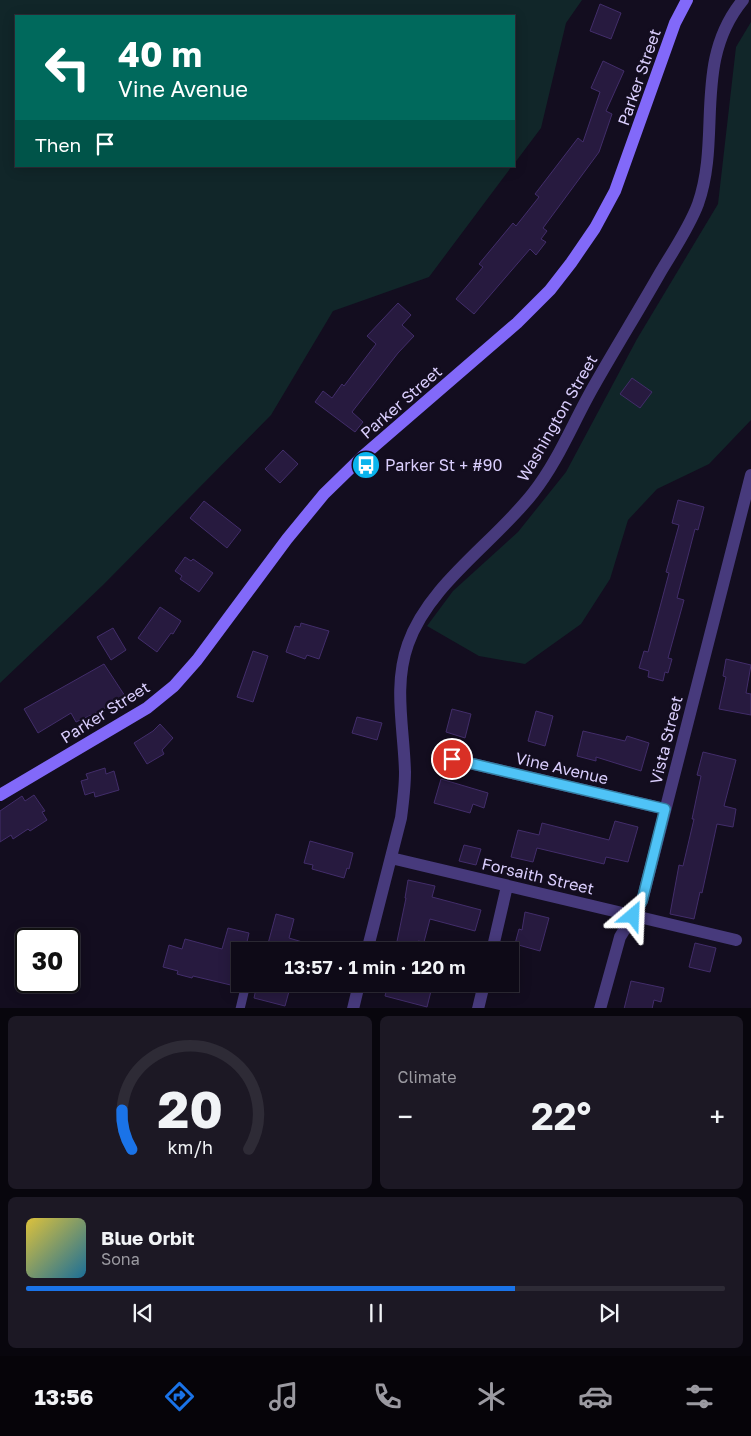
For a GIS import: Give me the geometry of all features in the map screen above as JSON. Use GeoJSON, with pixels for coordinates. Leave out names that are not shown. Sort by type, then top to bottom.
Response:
{"type":"FeatureCollection","features":[{"type":"Feature","properties":{"kind":"street","name":"Parker Street"},"geometry":{"type":"LineString","coordinates":[[0,796],[147,708],[174,686],[197,660],[287,539],[324,494],[363,456],[517,323],[550,290],[595,228],[615,191],[660,68],[674,23],[687,0]]}},
{"type":"Feature","properties":{"kind":"street","name":"Washington Street"},"geometry":{"type":"LineString","coordinates":[[369,942],[404,796],[405,772],[399,687],[407,645],[429,603],[510,521],[548,474],[593,388],[680,241],[698,204],[705,169],[709,98],[722,34],[736,9],[744,0]]}},
{"type":"Feature","properties":{"kind":"street","name":"Vista Street"},"geometry":{"type":"LineString","coordinates":[[600,1008],[620,937],[642,901],[751,475]]}},
{"type":"Feature","properties":{"kind":"street","name":"Vine Avenue"},"geometry":{"type":"LineString","coordinates":[[452,759],[665,809]]}},
{"type":"Feature","properties":{"kind":"street","name":"Forsaith Street"},"geometry":{"type":"LineString","coordinates":[[390,858],[736,940]]}},
{"type":"Feature","properties":{"kind":"street"},"geometry":{"type":"LineString","coordinates":[[494,942],[507,886]]}},
{"type":"Feature","properties":{"kind":"street"},"geometry":{"type":"LineString","coordinates":[[353,1008],[357,992]]}},
{"type":"Feature","properties":{"kind":"street"},"geometry":{"type":"LineString","coordinates":[[478,1008],[482,992]]}},
{"type":"Feature","properties":{"kind":"lane"},"geometry":{"type":"LineString","coordinates":[[240,1008],[244,992]]}},
{"type":"Feature","properties":{"kind":"green space"},"geometry":{"type":"Polygon","coordinates":[[[0,0],[582,0],[566,23],[541,128],[515,163],[515,15],[15,15],[15,167],[511,167],[429,277],[333,311],[271,415],[103,585],[0,683],[0,0]]]}},
{"type":"Feature","properties":{"kind":"green space"},"geometry":{"type":"Polygon","coordinates":[[[751,22],[751,420],[709,464],[657,489],[628,520],[610,579],[581,624],[525,664],[479,656],[427,626],[453,591],[518,532],[566,472],[637,339],[718,204],[736,47],[751,22]]]}},
{"type":"Feature","properties":{"kind":"building"},"geometry":{"type":"Polygon","coordinates":[[[600,4],[621,13],[611,39],[590,31],[600,4]]]}},
{"type":"Feature","properties":{"kind":"building"},"geometry":{"type":"Polygon","coordinates":[[[603,61],[624,71],[606,111],[612,114],[599,152],[543,228],[547,231],[541,239],[546,242],[536,255],[530,249],[474,314],[456,299],[483,267],[479,264],[513,223],[516,226],[539,197],[535,194],[578,138],[583,142],[600,92],[591,88],[603,61]]]}},
{"type":"Feature","properties":{"kind":"building"},"geometry":{"type":"Polygon","coordinates":[[[398,303],[411,315],[402,325],[414,336],[398,353],[352,412],[363,422],[355,432],[315,402],[323,391],[332,398],[342,384],[344,386],[376,344],[367,336],[398,303]]]}},
{"type":"Feature","properties":{"kind":"building"},"geometry":{"type":"Polygon","coordinates":[[[632,378],[652,392],[640,408],[620,394],[632,378]]]}},
{"type":"Feature","properties":{"kind":"building"},"geometry":{"type":"Polygon","coordinates":[[[283,450],[298,464],[280,483],[265,469],[283,450]]]}},
{"type":"Feature","properties":{"kind":"building"},"geometry":{"type":"Polygon","coordinates":[[[678,500],[704,507],[698,530],[695,529],[677,598],[684,600],[668,658],[672,659],[668,673],[665,672],[663,681],[648,677],[649,671],[639,668],[644,651],[648,652],[669,573],[666,572],[679,525],[672,523],[678,500]]]}},
{"type":"Feature","properties":{"kind":"building"},"geometry":{"type":"Polygon","coordinates":[[[204,501],[241,530],[227,548],[190,518],[204,501]]]}},
{"type":"Feature","properties":{"kind":"building"},"geometry":{"type":"Polygon","coordinates":[[[185,557],[191,561],[193,559],[213,573],[199,592],[180,579],[182,576],[175,571],[185,557]]]}},
{"type":"Feature","properties":{"kind":"building"},"geometry":{"type":"Polygon","coordinates":[[[160,607],[181,621],[173,634],[171,633],[157,652],[138,638],[160,607]]]}},
{"type":"Feature","properties":{"kind":"building"},"geometry":{"type":"Polygon","coordinates":[[[301,623],[329,631],[319,659],[307,655],[305,659],[286,652],[295,626],[300,627],[301,623]]]}},
{"type":"Feature","properties":{"kind":"building"},"geometry":{"type":"Polygon","coordinates":[[[113,628],[126,650],[111,660],[97,637],[113,628]]]}},
{"type":"Feature","properties":{"kind":"building"},"geometry":{"type":"Polygon","coordinates":[[[253,651],[268,656],[253,702],[237,697],[253,651]]]}},
{"type":"Feature","properties":{"kind":"building"},"geometry":{"type":"Polygon","coordinates":[[[726,659],[751,665],[746,693],[751,694],[751,715],[719,709],[726,677],[723,676],[726,659]]]}},
{"type":"Feature","properties":{"kind":"building"},"geometry":{"type":"Polygon","coordinates":[[[104,664],[125,696],[100,711],[76,722],[71,713],[38,733],[24,709],[104,664]]]}},
{"type":"Feature","properties":{"kind":"building"},"geometry":{"type":"Polygon","coordinates":[[[452,709],[471,714],[465,738],[446,732],[452,709]]]}},
{"type":"Feature","properties":{"kind":"building"},"geometry":{"type":"Polygon","coordinates":[[[536,711],[553,716],[545,746],[528,741],[536,711]]]}},
{"type":"Feature","properties":{"kind":"building"},"geometry":{"type":"Polygon","coordinates":[[[357,717],[382,723],[377,740],[352,733],[357,717]]]}},
{"type":"Feature","properties":{"kind":"building"},"geometry":{"type":"Polygon","coordinates":[[[160,724],[173,738],[162,750],[164,754],[147,764],[134,743],[153,731],[160,724]]]}},
{"type":"Feature","properties":{"kind":"building"},"geometry":{"type":"Polygon","coordinates":[[[583,731],[625,741],[627,736],[649,743],[641,771],[596,757],[596,761],[577,756],[583,731]]]}},
{"type":"Feature","properties":{"kind":"building"},"geometry":{"type":"Polygon","coordinates":[[[703,752],[736,760],[724,806],[736,809],[733,827],[717,824],[702,893],[700,892],[694,919],[670,914],[679,865],[683,866],[694,819],[692,819],[701,776],[697,775],[703,752]]]}},
{"type":"Feature","properties":{"kind":"building"},"geometry":{"type":"Polygon","coordinates":[[[105,768],[106,774],[114,771],[119,790],[95,797],[94,792],[85,795],[81,781],[88,779],[86,774],[105,768]]]}},
{"type":"Feature","properties":{"kind":"building"},"geometry":{"type":"Polygon","coordinates":[[[441,779],[488,793],[484,808],[473,804],[470,813],[434,803],[441,779]]]}},
{"type":"Feature","properties":{"kind":"building"},"geometry":{"type":"Polygon","coordinates":[[[34,795],[45,811],[42,812],[47,820],[13,839],[11,835],[0,842],[0,811],[22,796],[25,801],[34,795]]]}},
{"type":"Feature","properties":{"kind":"building"},"geometry":{"type":"Polygon","coordinates":[[[615,821],[638,827],[628,862],[606,857],[604,864],[537,848],[533,862],[511,857],[518,830],[539,835],[542,823],[609,840],[615,821]]]}},
{"type":"Feature","properties":{"kind":"building"},"geometry":{"type":"Polygon","coordinates":[[[310,841],[353,853],[349,869],[347,868],[344,878],[312,869],[313,865],[304,863],[310,841]]]}},
{"type":"Feature","properties":{"kind":"building"},"geometry":{"type":"Polygon","coordinates":[[[464,845],[481,849],[476,865],[459,861],[464,845]]]}},
{"type":"Feature","properties":{"kind":"building"},"geometry":{"type":"Polygon","coordinates":[[[408,880],[435,886],[432,897],[481,910],[475,931],[430,919],[424,942],[397,942],[408,880]]]}},
{"type":"Feature","properties":{"kind":"building"},"geometry":{"type":"Polygon","coordinates":[[[525,912],[549,918],[540,951],[519,945],[519,942],[516,942],[519,929],[522,930],[525,912]]]}},
{"type":"Feature","properties":{"kind":"building"},"geometry":{"type":"Polygon","coordinates":[[[276,914],[294,919],[289,938],[302,942],[268,942],[276,914]]]}},
{"type":"Feature","properties":{"kind":"building"},"geometry":{"type":"Polygon","coordinates":[[[228,928],[249,933],[247,942],[231,942],[231,985],[193,976],[192,978],[177,974],[178,971],[163,967],[169,945],[182,949],[185,939],[222,949],[228,928]]]}},
{"type":"Feature","properties":{"kind":"building"},"geometry":{"type":"Polygon","coordinates":[[[695,943],[716,948],[710,972],[689,967],[695,943]]]}},
{"type":"Feature","properties":{"kind":"building"},"geometry":{"type":"Polygon","coordinates":[[[631,981],[664,988],[661,1002],[654,1000],[652,1008],[624,1008],[631,981]]]}},
{"type":"Feature","properties":{"kind":"building"},"geometry":{"type":"Polygon","coordinates":[[[255,992],[289,992],[285,1006],[254,998],[255,992]]]}},
{"type":"Feature","properties":{"kind":"building"},"geometry":{"type":"Polygon","coordinates":[[[386,992],[431,992],[427,1007],[385,996],[386,992]]]}},
{"type":"Feature","properties":{"kind":"place","name":"Parker St + #90"},"geometry":{"type":"Point","coordinates":[366,465]}},
{"type":"Feature","properties":{"kind":"route"},"geometry":{"type":"LineString","coordinates":[[452,759],[665,809],[642,901],[633,916]]}}]}
